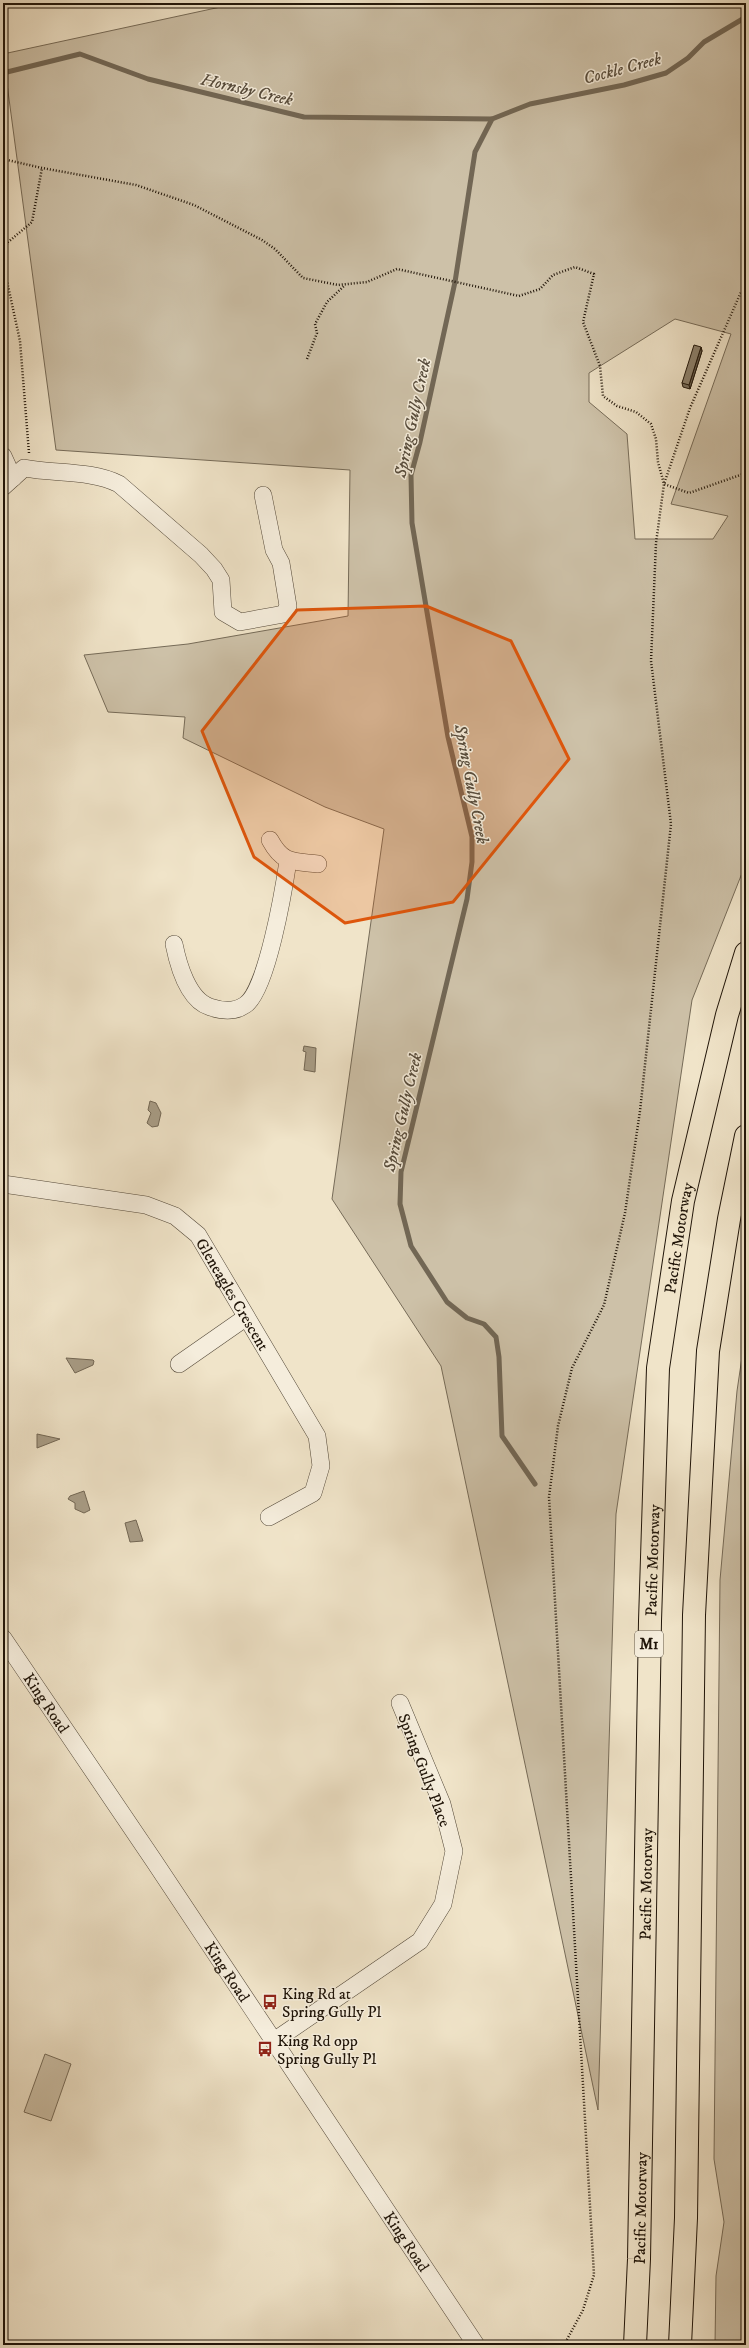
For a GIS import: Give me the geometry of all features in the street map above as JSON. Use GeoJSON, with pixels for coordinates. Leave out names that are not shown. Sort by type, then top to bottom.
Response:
{"type":"FeatureCollection","features":[{"type":"Feature","properties":{"kind":"highway","name":"Pacific Motorway"},"geometry":{"type":"LineString","coordinates":[[635,2345],[639,2259],[650,1621],[658,1368],[683,1201],[727,1015],[746,953]]}},
{"type":"Feature","properties":{"kind":"highway"},"geometry":{"type":"LineString","coordinates":[[680,2345],[686,2218],[694,1615],[708,1351],[729,1219],[746,1136]]}},
{"type":"Feature","properties":{"kind":"street"},"geometry":{"type":"LineString","coordinates":[[3,456],[13,478],[49,473],[104,476],[120,484],[201,555],[214,569],[221,580],[223,612],[240,622],[284,614],[288,606],[280,564],[274,550],[263,495]]}},
{"type":"Feature","properties":{"kind":"street"},"geometry":{"type":"LineString","coordinates":[[270,840],[278,853],[288,861],[318,864]]}},
{"type":"Feature","properties":{"kind":"street"},"geometry":{"type":"LineString","coordinates":[[174,944],[182,972],[199,1000],[208,1006],[220,1010],[235,1010],[247,1004],[263,973],[279,918],[288,861]]}},
{"type":"Feature","properties":{"kind":"street","name":"Gleneagles Crescent"},"geometry":{"type":"LineString","coordinates":[[3,1184],[146,1206],[175,1216],[198,1235],[245,1318],[317,1436],[321,1466],[313,1493],[269,1517]]}},
{"type":"Feature","properties":{"kind":"street"},"geometry":{"type":"LineString","coordinates":[[179,1364],[245,1318]]}},
{"type":"Feature","properties":{"kind":"street","name":"King Road"},"geometry":{"type":"LineString","coordinates":[[3,1638],[476,2345]]}},
{"type":"Feature","properties":{"kind":"street","name":"Spring Gully Place"},"geometry":{"type":"LineString","coordinates":[[274,2041],[420,1941],[443,1904],[454,1851],[442,1804],[400,1702]]}},
{"type":"Feature","properties":{"kind":"path"},"geometry":{"type":"LineString","coordinates":[[3,159],[42,168],[136,185],[194,205],[262,240],[275,249],[303,278],[338,285],[367,282],[397,269],[519,296],[528,291],[540,288],[553,275],[575,267],[594,274],[583,322],[600,366],[603,396],[617,406],[636,412],[651,424],[656,439],[658,462],[664,484]]}},
{"type":"Feature","properties":{"kind":"path"},"geometry":{"type":"LineString","coordinates":[[13,478],[30,451],[20,340],[5,272],[5,255],[7,243],[32,222],[42,168]]}},
{"type":"Feature","properties":{"kind":"path"},"geometry":{"type":"LineString","coordinates":[[308,360],[317,333],[315,324],[327,302],[346,284]]}},
{"type":"Feature","properties":{"kind":"path"},"geometry":{"type":"LineString","coordinates":[[564,2345],[583,2310],[594,2275],[549,1497],[558,1426],[572,1368],[604,1305],[625,1213],[640,1110],[671,824],[651,661],[656,543],[664,484],[690,408],[741,292],[746,288]]}},
{"type":"Feature","properties":{"kind":"path"},"geometry":{"type":"LineString","coordinates":[[664,484],[689,493],[746,472]]}},
{"type":"Feature","properties":{"kind":"highlighted area"},"geometry":{"type":"Polygon","coordinates":[[[426,606],[511,641],[569,759],[453,902],[345,923],[254,857],[202,731],[297,610],[426,606]]]}},
{"type":"Feature","properties":{"kind":"shaded area"},"geometry":{"type":"Polygon","coordinates":[[[239,3],[746,3],[746,863],[692,1000],[616,1514],[598,2110],[441,1366],[332,1199],[384,829],[325,807],[183,738],[185,717],[108,712],[84,655],[188,644],[348,616],[350,470],[56,450],[3,54],[239,3]],[[675,319],[589,373],[589,402],[627,434],[635,539],[713,539],[728,516],[671,504],[731,334],[675,319]]]}},
{"type":"Feature","properties":{"kind":"shaded area"},"geometry":{"type":"Polygon","coordinates":[[[304,1046],[316,1048],[315,1072],[304,1070],[306,1052],[303,1051],[304,1046]]]}},
{"type":"Feature","properties":{"kind":"shaded area"},"geometry":{"type":"Polygon","coordinates":[[[150,1101],[156,1103],[161,1113],[158,1126],[152,1127],[147,1123],[151,1113],[148,1110],[150,1101]]]}},
{"type":"Feature","properties":{"kind":"shaded area"},"geometry":{"type":"Polygon","coordinates":[[[746,1330],[746,2345],[715,2345],[716,2276],[724,2222],[714,2159],[720,1580],[737,1391],[746,1330]]]}},
{"type":"Feature","properties":{"kind":"shaded area"},"geometry":{"type":"Polygon","coordinates":[[[66,1358],[94,1361],[93,1365],[75,1373],[66,1358]]]}},
{"type":"Feature","properties":{"kind":"shaded area"},"geometry":{"type":"Polygon","coordinates":[[[37,1434],[60,1439],[37,1448],[37,1434]]]}},
{"type":"Feature","properties":{"kind":"shaded area"},"geometry":{"type":"Polygon","coordinates":[[[84,1491],[90,1510],[84,1513],[75,1509],[75,1503],[68,1499],[70,1496],[84,1491]]]}},
{"type":"Feature","properties":{"kind":"shaded area"},"geometry":{"type":"Polygon","coordinates":[[[136,1520],[143,1541],[130,1542],[125,1523],[136,1520]]]}},
{"type":"Feature","properties":{"kind":"shaded area"},"geometry":{"type":"Polygon","coordinates":[[[45,2054],[71,2064],[51,2121],[24,2112],[45,2054]]]}},
{"type":"Feature","properties":{"kind":"building"},"geometry":{"type":"Polygon","coordinates":[[[694,345],[701,347],[689,385],[682,383],[694,345]]]}},
{"type":"Feature","properties":{"kind":"waterway","name":"Hornsby Creek"},"geometry":{"type":"LineString","coordinates":[[3,73],[80,54],[148,79],[304,117],[492,119],[530,104],[624,85],[666,73],[688,58],[704,42],[746,17]]}},
{"type":"Feature","properties":{"kind":"waterway","name":"Spring Gully Creek"},"geometry":{"type":"LineString","coordinates":[[492,119],[475,152],[455,282],[420,442],[411,475],[412,523],[448,737],[472,837],[472,862],[467,899],[401,1172],[400,1204],[411,1246],[447,1302],[467,1318],[484,1324],[496,1337],[499,1357],[502,1436],[535,1484]]}},
{"type":"Feature","properties":{"kind":"place","name":"King Rd at Spring Gully Pl"},"geometry":{"type":"Point","coordinates":[270,2002]}},
{"type":"Feature","properties":{"kind":"place","name":"King Rd opp Spring Gully Pl"},"geometry":{"type":"Point","coordinates":[265,2049]}},
{"type":"Feature","properties":{"kind":"water label","name":"Cockle Creek"},"geometry":{"type":"Point","coordinates":[622,68]}}]}
